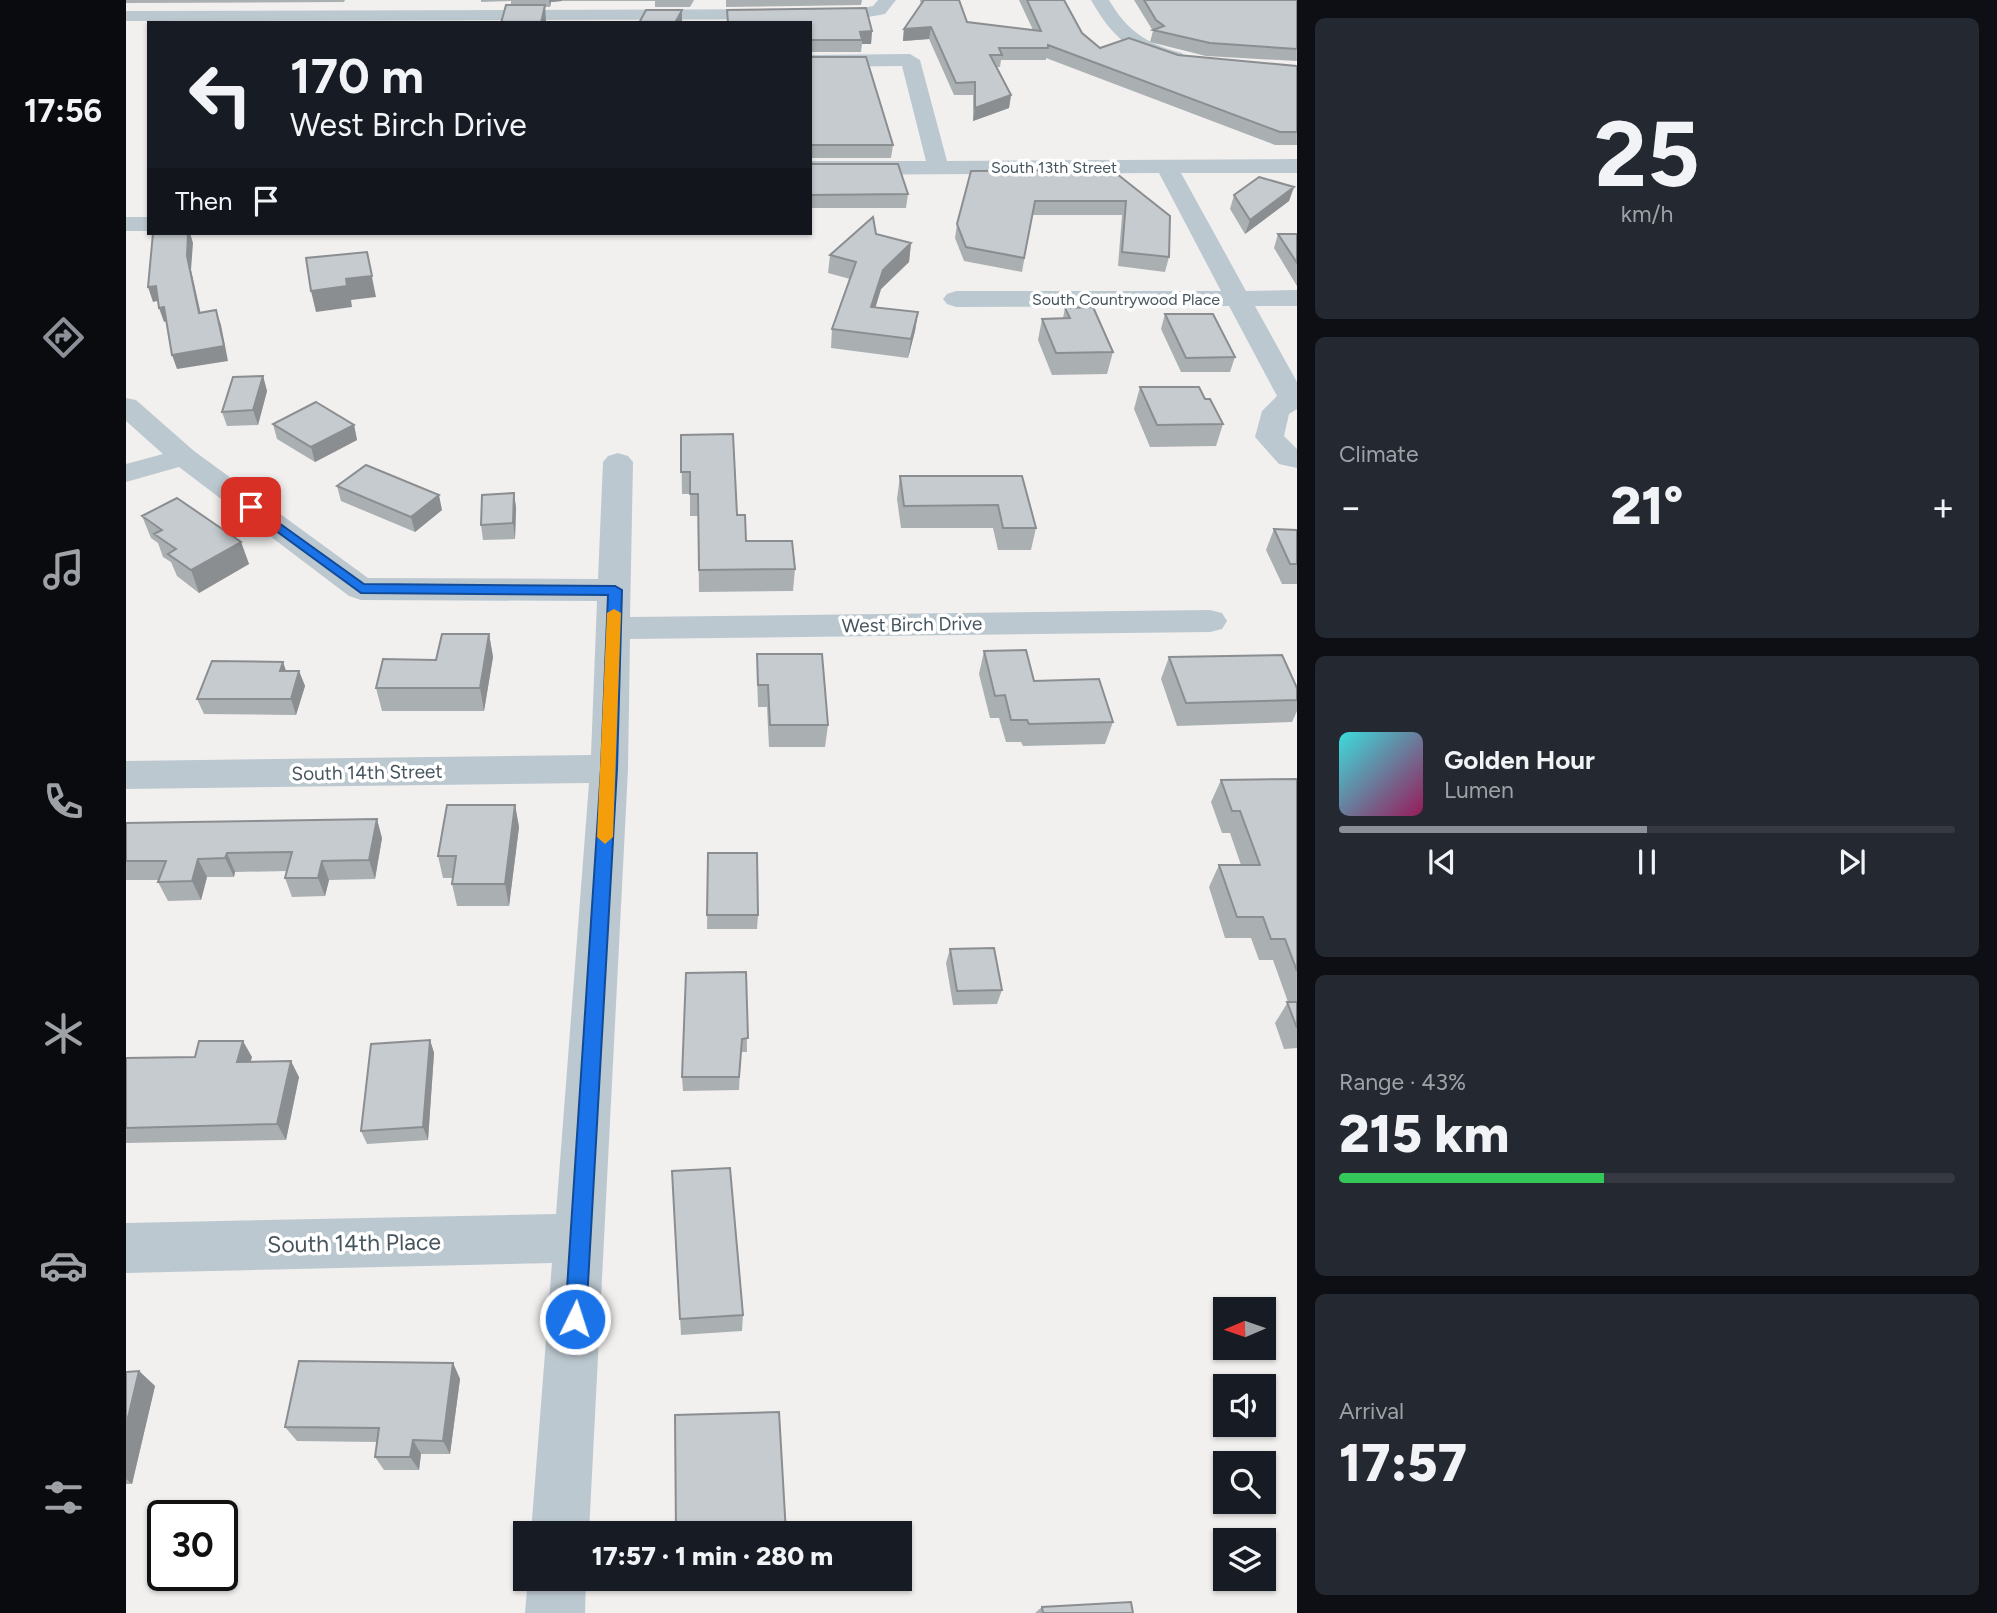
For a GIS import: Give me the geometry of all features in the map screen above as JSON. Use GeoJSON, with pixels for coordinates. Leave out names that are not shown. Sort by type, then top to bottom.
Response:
{"type":"FeatureCollection","features":[{"type":"Feature","properties":{"kind":"street"},"geometry":{"type":"LineString","coordinates":[[1100,0],[1118,32],[1134,44],[1160,54],[1199,61]]}},
{"type":"Feature","properties":{"kind":"street"},"geometry":{"type":"LineString","coordinates":[[126,16],[440,7],[857,14],[879,10],[887,2]]}},
{"type":"Feature","properties":{"kind":"street"},"geometry":{"type":"LineString","coordinates":[[812,61],[910,60],[938,167]]}},
{"type":"Feature","properties":{"kind":"street"},"geometry":{"type":"LineString","coordinates":[[1166,166],[1295,400],[1276,411],[1269,437],[1289,458],[1297,459]]}},
{"type":"Feature","properties":{"kind":"street","name":"South 13th Street"},"geometry":{"type":"LineString","coordinates":[[812,168],[1297,166]]}},
{"type":"Feature","properties":{"kind":"street"},"geometry":{"type":"LineString","coordinates":[[126,224],[147,224]]}},
{"type":"Feature","properties":{"kind":"street","name":"South Countrywood Place"},"geometry":{"type":"LineString","coordinates":[[956,299],[1297,299]]}},
{"type":"Feature","properties":{"kind":"street","name":"West Birch Drive"},"geometry":{"type":"LineString","coordinates":[[126,406],[184,457],[361,589],[614,609],[1210,621]]}},
{"type":"Feature","properties":{"kind":"street"},"geometry":{"type":"LineString","coordinates":[[126,473],[184,457]]}},
{"type":"Feature","properties":{"kind":"street"},"geometry":{"type":"LineString","coordinates":[[561,1521],[609,769],[618,462]]}},
{"type":"Feature","properties":{"kind":"street","name":"South 14th Street"},"geometry":{"type":"LineString","coordinates":[[126,775],[609,769]]}},
{"type":"Feature","properties":{"kind":"street","name":"South 14th Place"},"geometry":{"type":"LineString","coordinates":[[126,1248],[581,1238]]}},
{"type":"Feature","properties":{"kind":"street"},"geometry":{"type":"LineString","coordinates":[[555,1613],[556,1591]]}},
{"type":"Feature","properties":{"kind":"building"},"geometry":{"type":"Polygon","coordinates":[[[924,0],[959,0],[967,22],[1041,31],[1027,0],[1064,0],[1082,33],[1100,48],[1129,38],[1178,55],[1297,66],[1297,132],[1280,132],[1048,45],[1048,48],[999,48],[1002,55],[990,55],[1011,95],[975,108],[975,82],[956,83],[931,27],[904,29],[924,0]]]}},
{"type":"Feature","properties":{"kind":"building"},"geometry":{"type":"Polygon","coordinates":[[[1144,0],[1297,0],[1297,49],[1210,43],[1153,30],[1164,26],[1156,20],[1144,0]]]}},
{"type":"Feature","properties":{"kind":"building"},"geometry":{"type":"Polygon","coordinates":[[[506,5],[545,5],[541,21],[502,21],[506,5]]]}},
{"type":"Feature","properties":{"kind":"building"},"geometry":{"type":"Polygon","coordinates":[[[866,8],[872,31],[860,32],[862,40],[812,40],[812,21],[728,21],[727,10],[866,8]]]}},
{"type":"Feature","properties":{"kind":"building"},"geometry":{"type":"Polygon","coordinates":[[[646,10],[682,10],[676,21],[640,21],[646,10]]]}},
{"type":"Feature","properties":{"kind":"building"},"geometry":{"type":"Polygon","coordinates":[[[812,57],[866,57],[893,145],[812,145],[812,57]]]}},
{"type":"Feature","properties":{"kind":"building"},"geometry":{"type":"Polygon","coordinates":[[[812,164],[898,164],[908,194],[812,195],[812,164]]]}},
{"type":"Feature","properties":{"kind":"building"},"geometry":{"type":"Polygon","coordinates":[[[1112,170],[1170,216],[1169,257],[1122,252],[1126,201],[1035,201],[1024,258],[966,247],[957,224],[971,171],[1112,170]]]}},
{"type":"Feature","properties":{"kind":"building"},"geometry":{"type":"Polygon","coordinates":[[[1259,177],[1294,187],[1250,220],[1234,195],[1259,177]]]}},
{"type":"Feature","properties":{"kind":"building"},"geometry":{"type":"Polygon","coordinates":[[[873,217],[876,234],[911,243],[883,270],[871,307],[918,312],[911,339],[832,329],[856,262],[830,255],[873,217]]]}},
{"type":"Feature","properties":{"kind":"building"},"geometry":{"type":"Polygon","coordinates":[[[1278,234],[1297,234],[1297,263],[1278,234]]]}},
{"type":"Feature","properties":{"kind":"building"},"geometry":{"type":"Polygon","coordinates":[[[153,235],[188,235],[187,256],[199,313],[216,310],[224,346],[172,355],[164,307],[159,308],[156,286],[148,287],[153,235]]]}},
{"type":"Feature","properties":{"kind":"building"},"geometry":{"type":"Polygon","coordinates":[[[367,252],[372,276],[346,279],[347,286],[311,291],[306,258],[367,252]]]}},
{"type":"Feature","properties":{"kind":"building"},"geometry":{"type":"Polygon","coordinates":[[[1093,307],[1113,352],[1056,353],[1042,319],[1070,318],[1065,308],[1093,307]]]}},
{"type":"Feature","properties":{"kind":"building"},"geometry":{"type":"Polygon","coordinates":[[[1165,314],[1213,314],[1235,357],[1186,358],[1165,314]]]}},
{"type":"Feature","properties":{"kind":"building"},"geometry":{"type":"Polygon","coordinates":[[[263,376],[253,410],[222,412],[233,377],[263,376]]]}},
{"type":"Feature","properties":{"kind":"building"},"geometry":{"type":"Polygon","coordinates":[[[1140,387],[1199,387],[1205,399],[1210,399],[1223,424],[1157,425],[1140,387]]]}},
{"type":"Feature","properties":{"kind":"building"},"geometry":{"type":"Polygon","coordinates":[[[316,402],[354,425],[311,447],[273,424],[316,402]]]}},
{"type":"Feature","properties":{"kind":"building"},"geometry":{"type":"Polygon","coordinates":[[[733,434],[737,515],[745,515],[746,541],[792,541],[795,569],[699,570],[698,494],[690,494],[690,472],[681,472],[681,435],[733,434]]]}},
{"type":"Feature","properties":{"kind":"building"},"geometry":{"type":"Polygon","coordinates":[[[366,465],[439,495],[411,517],[337,486],[366,465]]]}},
{"type":"Feature","properties":{"kind":"building"},"geometry":{"type":"Polygon","coordinates":[[[900,476],[1022,476],[1036,528],[1003,528],[998,505],[904,506],[900,476]]]}},
{"type":"Feature","properties":{"kind":"building"},"geometry":{"type":"Polygon","coordinates":[[[514,493],[513,523],[481,525],[482,495],[514,493]]]}},
{"type":"Feature","properties":{"kind":"building"},"geometry":{"type":"Polygon","coordinates":[[[177,498],[241,542],[191,570],[168,554],[176,549],[154,534],[162,530],[142,516],[177,498]]]}},
{"type":"Feature","properties":{"kind":"building"},"geometry":{"type":"Polygon","coordinates":[[[1274,529],[1297,530],[1297,564],[1290,564],[1274,529]]]}},
{"type":"Feature","properties":{"kind":"building"},"geometry":{"type":"Polygon","coordinates":[[[442,634],[489,634],[480,688],[376,688],[383,659],[436,660],[442,634]]]}},
{"type":"Feature","properties":{"kind":"building"},"geometry":{"type":"Polygon","coordinates":[[[1026,650],[1034,681],[1099,679],[1113,722],[1029,724],[1027,720],[1011,720],[1005,695],[995,696],[984,651],[1026,650]]]}},
{"type":"Feature","properties":{"kind":"building"},"geometry":{"type":"Polygon","coordinates":[[[757,654],[822,654],[828,725],[770,725],[768,685],[758,685],[757,654]]]}},
{"type":"Feature","properties":{"kind":"building"},"geometry":{"type":"Polygon","coordinates":[[[1282,655],[1297,688],[1297,700],[1186,703],[1169,657],[1282,655]]]}},
{"type":"Feature","properties":{"kind":"building"},"geometry":{"type":"Polygon","coordinates":[[[212,661],[283,662],[280,671],[299,671],[291,699],[197,699],[212,661]]]}},
{"type":"Feature","properties":{"kind":"building"},"geometry":{"type":"Polygon","coordinates":[[[1297,779],[1297,971],[1285,939],[1271,939],[1263,917],[1237,917],[1219,865],[1260,865],[1240,811],[1232,811],[1221,780],[1297,779]]]}},
{"type":"Feature","properties":{"kind":"building"},"geometry":{"type":"Polygon","coordinates":[[[447,805],[515,805],[505,884],[452,884],[456,856],[438,856],[447,805]]]}},
{"type":"Feature","properties":{"kind":"building"},"geometry":{"type":"Polygon","coordinates":[[[377,819],[369,860],[322,861],[318,878],[285,878],[292,852],[227,853],[225,858],[198,859],[192,881],[158,882],[166,861],[126,861],[126,823],[377,819]]]}},
{"type":"Feature","properties":{"kind":"building"},"geometry":{"type":"Polygon","coordinates":[[[708,853],[757,853],[758,915],[707,915],[708,853]]]}},
{"type":"Feature","properties":{"kind":"building"},"geometry":{"type":"Polygon","coordinates":[[[994,948],[1002,990],[957,991],[950,949],[994,948]]]}},
{"type":"Feature","properties":{"kind":"building"},"geometry":{"type":"Polygon","coordinates":[[[746,972],[748,1038],[742,1039],[739,1077],[682,1077],[686,973],[746,972]]]}},
{"type":"Feature","properties":{"kind":"building"},"geometry":{"type":"Polygon","coordinates":[[[1287,1002],[1297,1002],[1297,1028],[1287,1002]]]}},
{"type":"Feature","properties":{"kind":"building"},"geometry":{"type":"Polygon","coordinates":[[[430,1040],[423,1127],[361,1131],[371,1044],[430,1040]]]}},
{"type":"Feature","properties":{"kind":"building"},"geometry":{"type":"Polygon","coordinates":[[[199,1041],[243,1041],[237,1062],[291,1061],[277,1124],[126,1128],[126,1058],[195,1057],[199,1041]]]}},
{"type":"Feature","properties":{"kind":"building"},"geometry":{"type":"Polygon","coordinates":[[[730,1168],[743,1315],[680,1319],[672,1171],[730,1168]]]}},
{"type":"Feature","properties":{"kind":"building"},"geometry":{"type":"Polygon","coordinates":[[[299,1361],[453,1363],[443,1441],[413,1440],[410,1457],[375,1457],[379,1428],[285,1427],[299,1361]]]}},
{"type":"Feature","properties":{"kind":"building"},"geometry":{"type":"Polygon","coordinates":[[[139,1371],[126,1426],[126,1372],[139,1371]]]}},
{"type":"Feature","properties":{"kind":"building"},"geometry":{"type":"Polygon","coordinates":[[[779,1412],[785,1521],[676,1521],[675,1415],[779,1412]]]}},
{"type":"Feature","properties":{"kind":"building"},"geometry":{"type":"Polygon","coordinates":[[[1131,1602],[1133,1613],[1043,1613],[1042,1607],[1131,1602]]]}},
{"type":"Feature","properties":{"kind":"slow traffic"},"geometry":{"type":"LineString","coordinates":[[605,837],[614,613]]}},
{"type":"Feature","properties":{"kind":"route"},"geometry":{"type":"LineString","coordinates":[[251,507],[361,589],[615,590],[609,769],[575,1319]]}}]}
